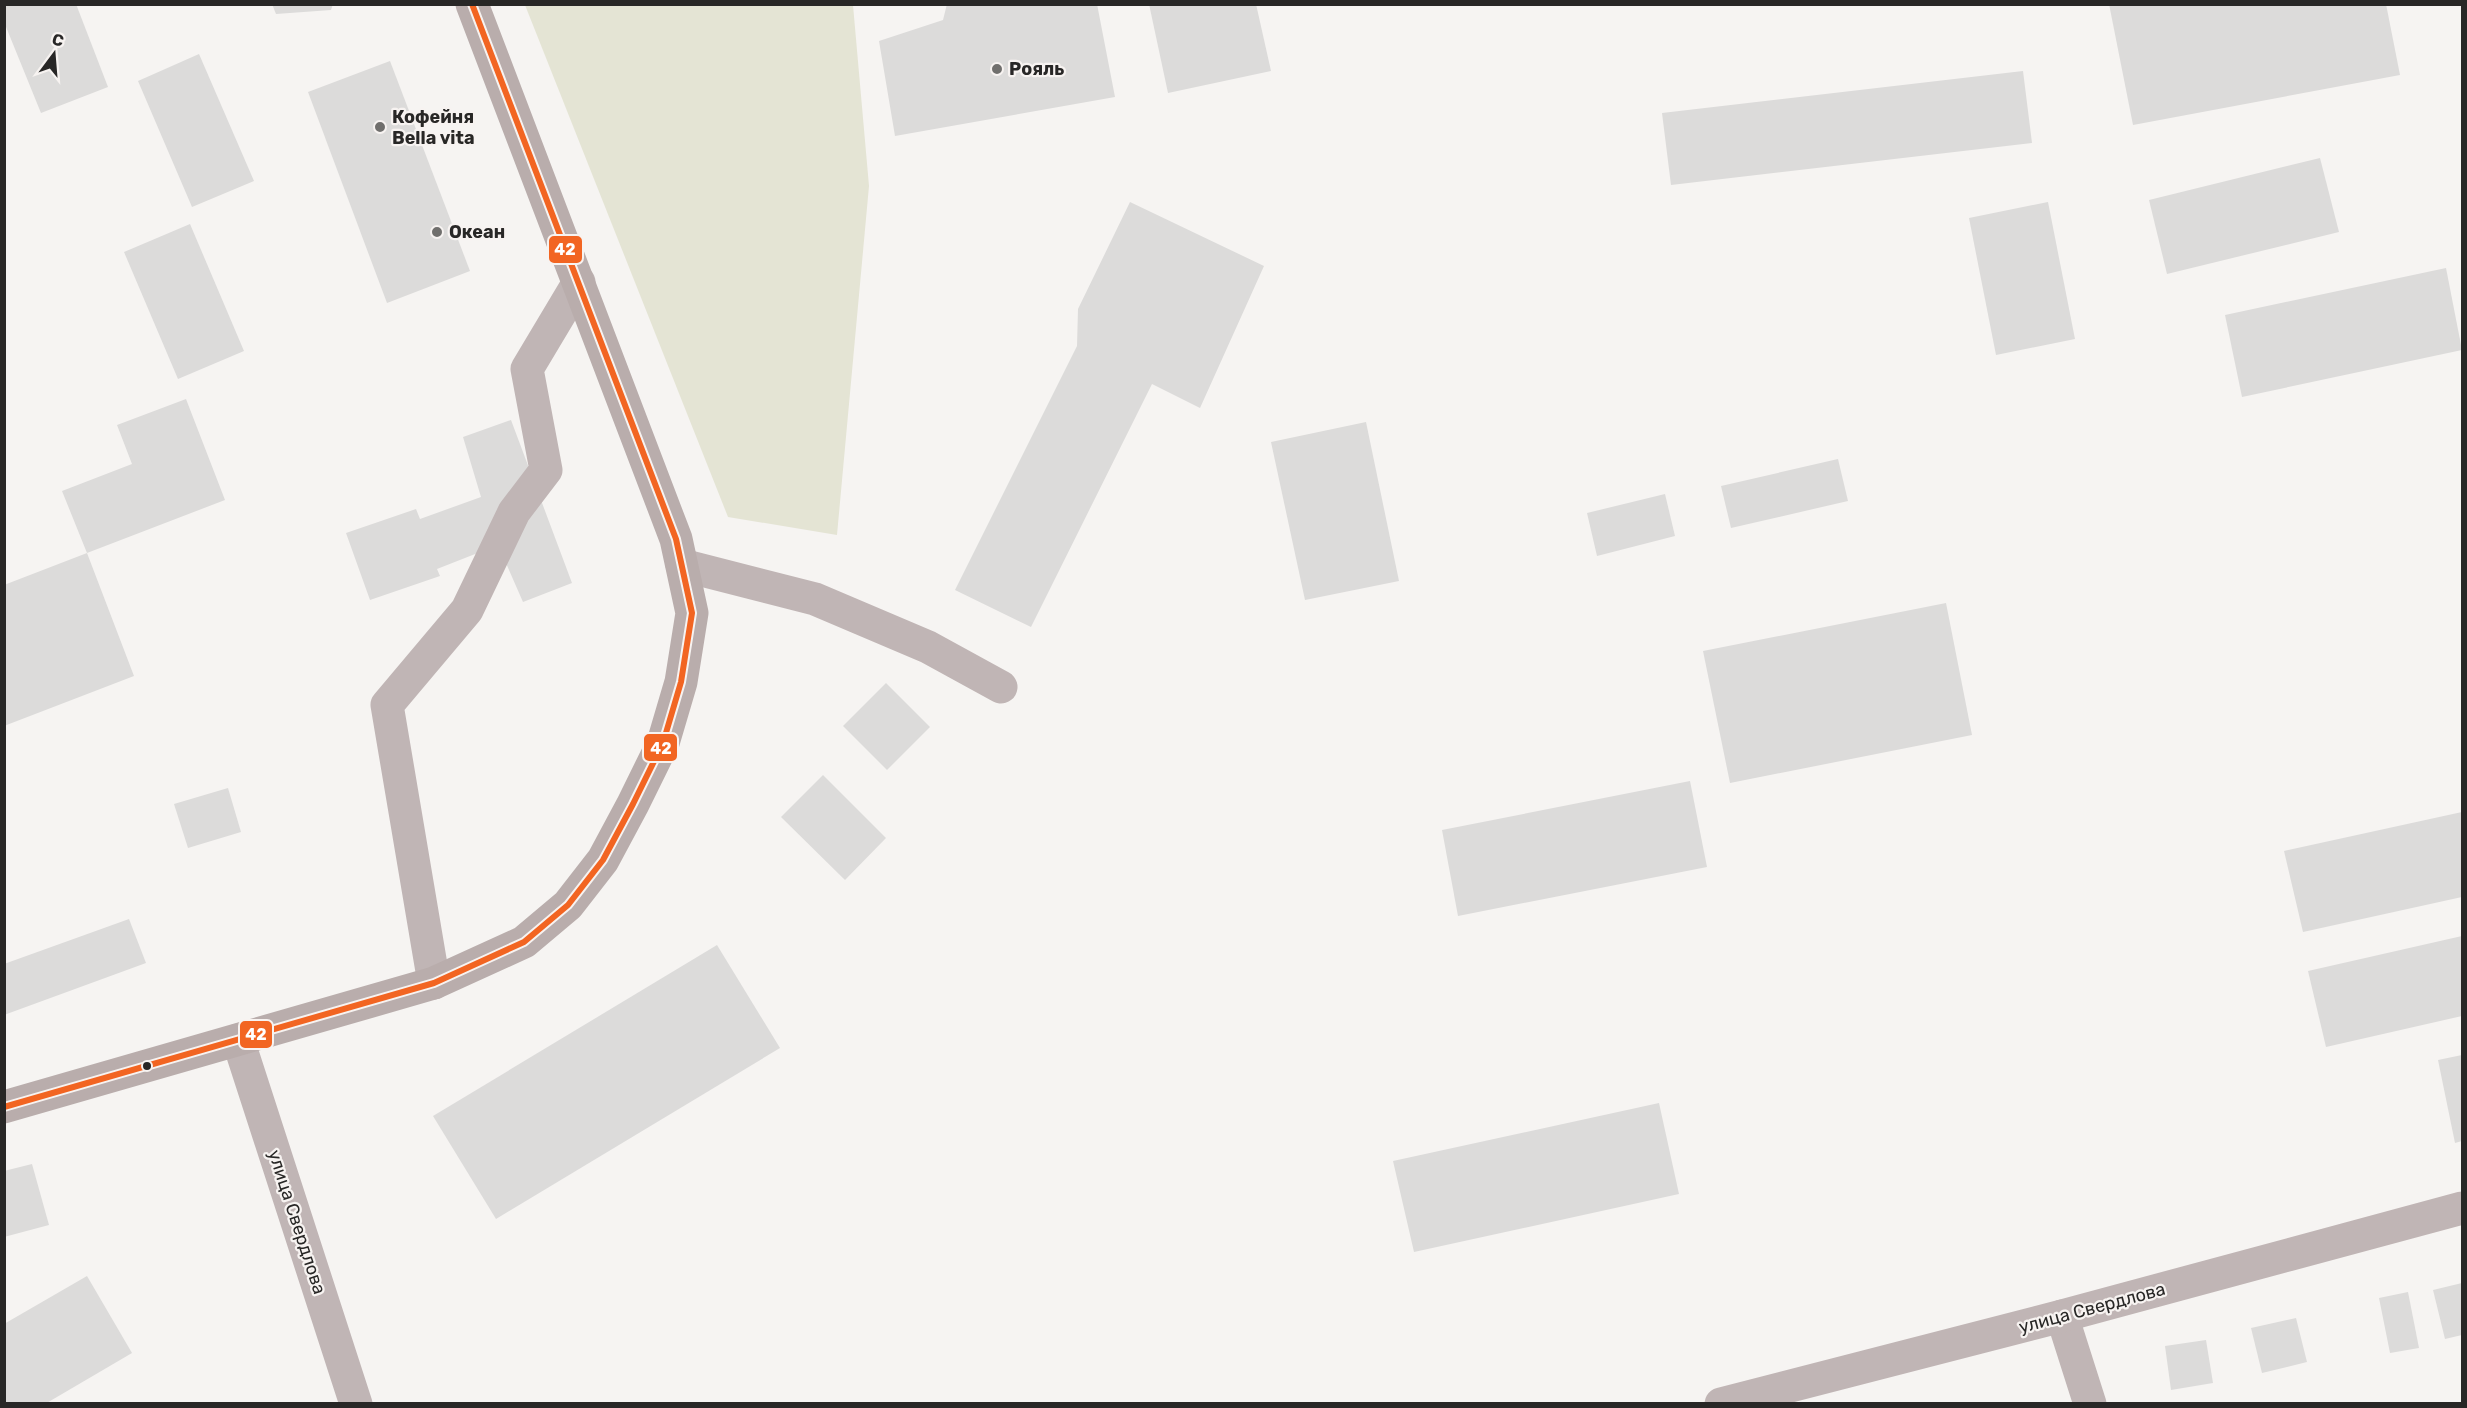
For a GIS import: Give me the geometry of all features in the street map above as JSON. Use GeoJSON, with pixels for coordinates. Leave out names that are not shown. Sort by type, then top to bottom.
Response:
{"type":"FeatureCollection","features":[{"type":"Feature","properties":{"kind":"main road"},"geometry":{"type":"LineString","coordinates":[[4,1107],[434,983],[524,942],[568,905],[603,860],[663,743],[681,682],[692,613],[676,539],[472,4]]}},
{"type":"Feature","properties":{"kind":"street"},"geometry":{"type":"LineString","coordinates":[[434,983],[387,705],[467,610],[514,512],[546,470],[527,369],[579,282]]}},
{"type":"Feature","properties":{"kind":"street"},"geometry":{"type":"LineString","coordinates":[[682,565],[815,599],[928,647],[1001,687]]}},
{"type":"Feature","properties":{"kind":"street","name":"улица Свердлова"},"geometry":{"type":"LineString","coordinates":[[238,1040],[356,1404]]}},
{"type":"Feature","properties":{"kind":"street","name":"улица Свердлова"},"geometry":{"type":"LineString","coordinates":[[1721,1404],[2062,1316],[2463,1208]]}},
{"type":"Feature","properties":{"kind":"street"},"geometry":{"type":"LineString","coordinates":[[2062,1316],[2090,1404]]}},
{"type":"Feature","properties":{"kind":"green space"},"geometry":{"type":"Polygon","coordinates":[[[525,5],[853,5],[869,186],[837,535],[728,517],[525,5]]]}},
{"type":"Feature","properties":{"kind":"building"},"geometry":{"type":"Polygon","coordinates":[[[4,4],[76,4],[108,87],[41,113],[4,22],[4,4]]]}},
{"type":"Feature","properties":{"kind":"building"},"geometry":{"type":"Polygon","coordinates":[[[272,4],[333,4],[331,10],[276,14],[272,4]]]}},
{"type":"Feature","properties":{"kind":"building","name":"Рояль"},"geometry":{"type":"Polygon","coordinates":[[[947,4],[1097,4],[1115,97],[895,136],[879,41],[943,20],[947,4]]]}},
{"type":"Feature","properties":{"kind":"building"},"geometry":{"type":"Polygon","coordinates":[[[1149,4],[1256,4],[1271,71],[1168,93],[1149,4]]]}},
{"type":"Feature","properties":{"kind":"building"},"geometry":{"type":"Polygon","coordinates":[[[2109,4],[2386,4],[2400,75],[2133,125],[2109,4]]]}},
{"type":"Feature","properties":{"kind":"building"},"geometry":{"type":"Polygon","coordinates":[[[199,54],[254,181],[192,207],[138,81],[199,54]]]}},
{"type":"Feature","properties":{"kind":"building"},"geometry":{"type":"Polygon","coordinates":[[[390,61],[470,271],[387,303],[308,92],[390,61]]]}},
{"type":"Feature","properties":{"kind":"building"},"geometry":{"type":"Polygon","coordinates":[[[2023,71],[2032,143],[1671,185],[1662,113],[2023,71]]]}},
{"type":"Feature","properties":{"kind":"building"},"geometry":{"type":"Polygon","coordinates":[[[2320,158],[2339,232],[2167,274],[2149,200],[2320,158]]]}},
{"type":"Feature","properties":{"kind":"building"},"geometry":{"type":"Polygon","coordinates":[[[1130,202],[1264,266],[1200,408],[1152,384],[1031,627],[955,590],[1077,346],[1078,309],[1130,202]]]}},
{"type":"Feature","properties":{"kind":"building"},"geometry":{"type":"Polygon","coordinates":[[[2048,202],[2075,339],[1996,355],[1969,218],[2048,202]]]}},
{"type":"Feature","properties":{"kind":"building"},"geometry":{"type":"Polygon","coordinates":[[[190,224],[244,351],[178,379],[124,252],[190,224]]]}},
{"type":"Feature","properties":{"kind":"building"},"geometry":{"type":"Polygon","coordinates":[[[2446,268],[2462,350],[2242,397],[2225,315],[2446,268]]]}},
{"type":"Feature","properties":{"kind":"building"},"geometry":{"type":"Polygon","coordinates":[[[186,399],[225,500],[87,553],[62,491],[132,464],[117,425],[186,399]]]}},
{"type":"Feature","properties":{"kind":"building"},"geometry":{"type":"Polygon","coordinates":[[[511,420],[572,583],[523,602],[498,545],[437,569],[440,576],[370,600],[346,533],[416,509],[420,519],[481,497],[463,437],[511,420]]]}},
{"type":"Feature","properties":{"kind":"building"},"geometry":{"type":"Polygon","coordinates":[[[1366,422],[1399,581],[1305,600],[1271,442],[1366,422]]]}},
{"type":"Feature","properties":{"kind":"building"},"geometry":{"type":"Polygon","coordinates":[[[1838,459],[1848,501],[1731,528],[1721,486],[1838,459]]]}},
{"type":"Feature","properties":{"kind":"building"},"geometry":{"type":"Polygon","coordinates":[[[1665,494],[1675,536],[1597,556],[1587,513],[1665,494]]]}},
{"type":"Feature","properties":{"kind":"building"},"geometry":{"type":"Polygon","coordinates":[[[87,553],[134,676],[4,726],[4,585],[87,553]]]}},
{"type":"Feature","properties":{"kind":"building"},"geometry":{"type":"Polygon","coordinates":[[[1946,603],[1972,735],[1730,783],[1703,651],[1946,603]]]}},
{"type":"Feature","properties":{"kind":"building"},"geometry":{"type":"Polygon","coordinates":[[[886,683],[930,727],[887,770],[843,726],[886,683]]]}},
{"type":"Feature","properties":{"kind":"building"},"geometry":{"type":"Polygon","coordinates":[[[823,775],[886,838],[845,880],[781,817],[823,775]]]}},
{"type":"Feature","properties":{"kind":"building"},"geometry":{"type":"Polygon","coordinates":[[[1690,781],[1707,867],[1458,916],[1442,830],[1690,781]]]}},
{"type":"Feature","properties":{"kind":"building"},"geometry":{"type":"Polygon","coordinates":[[[228,788],[241,832],[188,848],[174,804],[228,788]]]}},
{"type":"Feature","properties":{"kind":"building"},"geometry":{"type":"Polygon","coordinates":[[[2462,812],[2462,897],[2303,932],[2284,851],[2462,812]]]}},
{"type":"Feature","properties":{"kind":"building"},"geometry":{"type":"Polygon","coordinates":[[[129,919],[146,963],[4,1015],[4,964],[129,919]]]}},
{"type":"Feature","properties":{"kind":"building"},"geometry":{"type":"Polygon","coordinates":[[[2462,936],[2462,1016],[2326,1047],[2308,971],[2462,936]]]}},
{"type":"Feature","properties":{"kind":"building"},"geometry":{"type":"Polygon","coordinates":[[[717,945],[780,1048],[496,1219],[433,1116],[717,945]]]}},
{"type":"Feature","properties":{"kind":"building"},"geometry":{"type":"Polygon","coordinates":[[[2462,1055],[2462,1141],[2455,1143],[2438,1060],[2462,1055]]]}},
{"type":"Feature","properties":{"kind":"building"},"geometry":{"type":"Polygon","coordinates":[[[1659,1103],[1679,1194],[1414,1252],[1393,1161],[1659,1103]]]}},
{"type":"Feature","properties":{"kind":"building"},"geometry":{"type":"Polygon","coordinates":[[[32,1164],[49,1225],[4,1237],[4,1171],[32,1164]]]}},
{"type":"Feature","properties":{"kind":"building"},"geometry":{"type":"Polygon","coordinates":[[[87,1276],[132,1353],[45,1404],[4,1404],[4,1324],[87,1276]]]}},
{"type":"Feature","properties":{"kind":"building"},"geometry":{"type":"Polygon","coordinates":[[[2462,1283],[2462,1335],[2445,1339],[2433,1290],[2462,1283]]]}},
{"type":"Feature","properties":{"kind":"building"},"geometry":{"type":"Polygon","coordinates":[[[2408,1292],[2419,1348],[2390,1353],[2379,1298],[2408,1292]]]}},
{"type":"Feature","properties":{"kind":"building"},"geometry":{"type":"Polygon","coordinates":[[[2296,1318],[2307,1362],[2262,1373],[2251,1328],[2296,1318]]]}},
{"type":"Feature","properties":{"kind":"building"},"geometry":{"type":"Polygon","coordinates":[[[2206,1340],[2213,1383],[2171,1390],[2165,1346],[2206,1340]]]}},
{"type":"Feature","properties":{"kind":"transit line","name":"42"},"geometry":{"type":"LineString","coordinates":[[4,1107],[434,983],[524,942],[568,905],[603,860],[663,743],[681,682],[692,613],[676,539],[472,4]]}},
{"type":"Feature","properties":{"kind":"place","name":"Рояль"},"geometry":{"type":"Point","coordinates":[997,69]}},
{"type":"Feature","properties":{"kind":"place","name":"Кофейня Bella vita"},"geometry":{"type":"Point","coordinates":[380,127]}},
{"type":"Feature","properties":{"kind":"place","name":"Океан"},"geometry":{"type":"Point","coordinates":[437,232]}}]}
